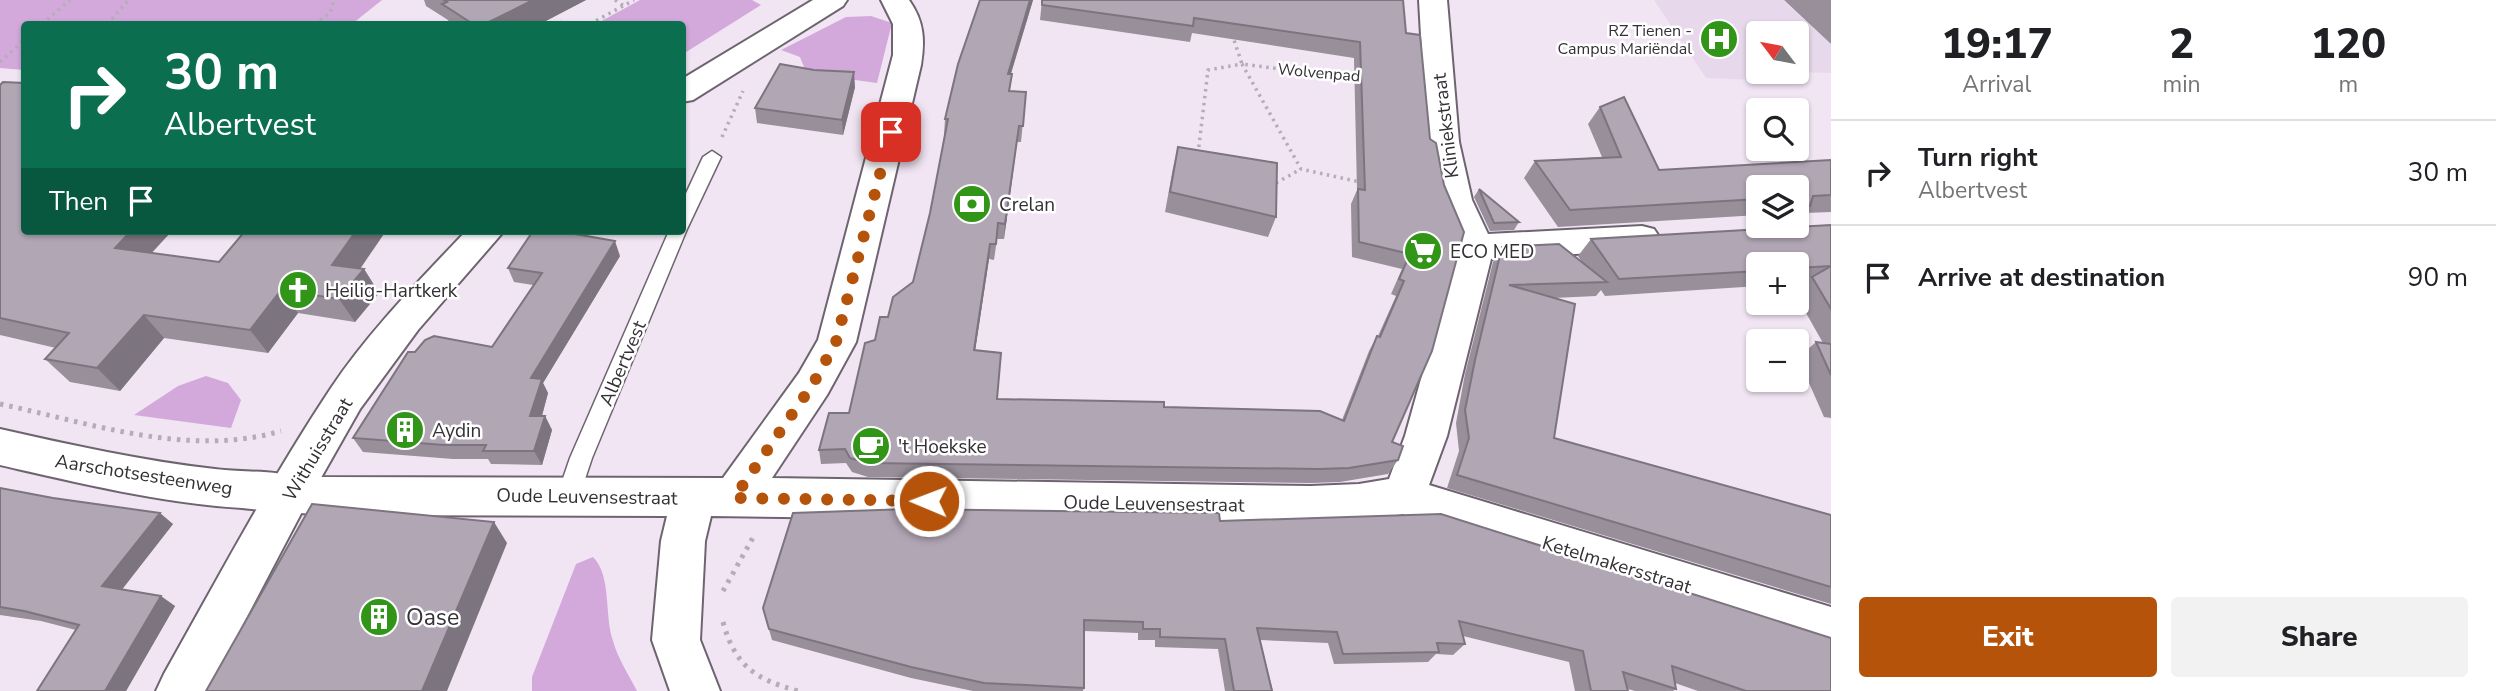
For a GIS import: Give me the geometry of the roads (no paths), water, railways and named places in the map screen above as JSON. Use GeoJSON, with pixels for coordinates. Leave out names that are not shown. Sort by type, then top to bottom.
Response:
{"type":"FeatureCollection","features":[{"type":"Feature","properties":{"kind":"street"},"geometry":{"type":"LineString","coordinates":[[686,69],[795,0]]}},
{"type":"Feature","properties":{"kind":"street"},"geometry":{"type":"LineString","coordinates":[[686,90],[833,0]]}},
{"type":"Feature","properties":{"kind":"street"},"geometry":{"type":"LineString","coordinates":[[695,691],[676,640],[683,541],[713,498],[813,384],[836,342],[906,65],[911,35],[909,22],[895,0]]}},
{"type":"Feature","properties":{"kind":"street","name":"Kliniekstraat"},"geometry":{"type":"LineString","coordinates":[[1425,5],[1443,142],[1455,200],[1476,247]]}},
{"type":"Feature","properties":{"kind":"street","name":"Withuisstraat"},"geometry":{"type":"LineString","coordinates":[[181,691],[290,493],[355,387],[405,320],[483,235]]}},
{"type":"Feature","properties":{"kind":"street"},"geometry":{"type":"LineString","coordinates":[[1404,495],[1426,436],[1476,247],[1675,236]]}},
{"type":"Feature","properties":{"kind":"street","name":"Aarschotsesteenweg"},"geometry":{"type":"LineString","coordinates":[[0,447],[78,465],[206,487],[290,493]]}},
{"type":"Feature","properties":{"kind":"street","name":"Oude Leuvensestraat"},"geometry":{"type":"LineString","coordinates":[[290,493],[323,496],[776,497],[1311,505],[1359,503],[1404,495]]}},
{"type":"Feature","properties":{"kind":"street","name":"Ketelmakersstraat"},"geometry":{"type":"LineString","coordinates":[[1404,495],[1455,514],[1831,630]]}},
{"type":"Feature","properties":{"kind":"lane"},"geometry":{"type":"LineString","coordinates":[[686,215],[712,157]]}},
{"type":"Feature","properties":{"kind":"lane","name":"Albertvest"},"geometry":{"type":"LineString","coordinates":[[569,496],[581,458],[678,235]]}},
{"type":"Feature","properties":{"kind":"place","name":"RZ Tienen - Campus Mariëndal"},"geometry":{"type":"Point","coordinates":[1719,39]}},
{"type":"Feature","properties":{"kind":"place","name":"Crelan"},"geometry":{"type":"Point","coordinates":[972,204]}},
{"type":"Feature","properties":{"kind":"place","name":"ECO MED"},"geometry":{"type":"Point","coordinates":[1423,251]}},
{"type":"Feature","properties":{"kind":"place","name":"Heilig-Hartkerk"},"geometry":{"type":"Point","coordinates":[298,290]}},
{"type":"Feature","properties":{"kind":"place","name":"Aydin"},"geometry":{"type":"Point","coordinates":[405,430]}},
{"type":"Feature","properties":{"kind":"place","name":"'t Hoekske"},"geometry":{"type":"Point","coordinates":[871,446]}},
{"type":"Feature","properties":{"kind":"place","name":"Oase"},"geometry":{"type":"Point","coordinates":[379,617]}}]}
